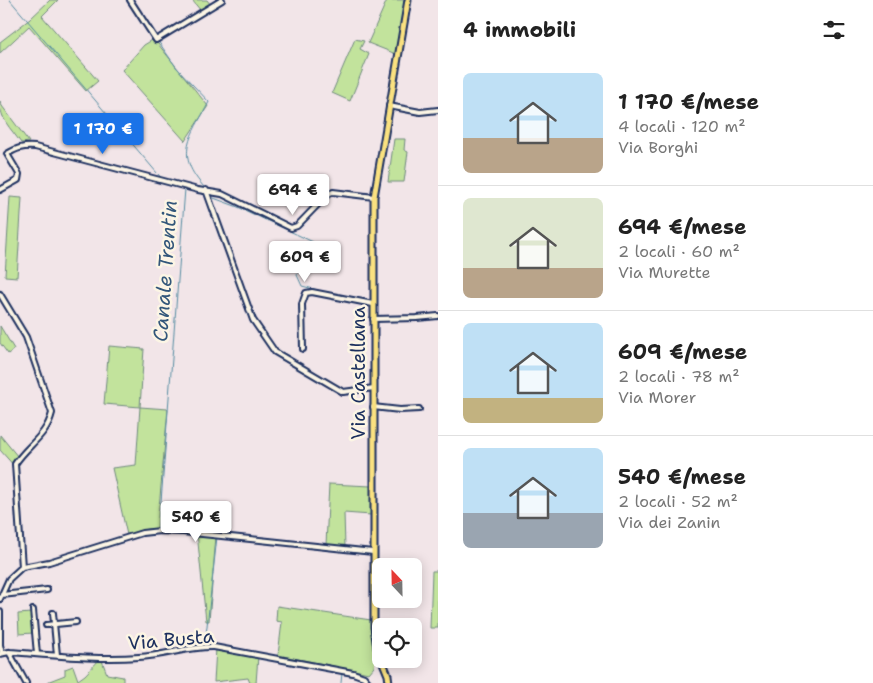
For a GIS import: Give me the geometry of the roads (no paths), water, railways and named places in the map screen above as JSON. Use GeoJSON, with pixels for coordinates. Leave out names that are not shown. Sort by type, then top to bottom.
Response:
{"type":"FeatureCollection","features":[{"type":"Feature","properties":{"kind":"main road","name":"Via Castellana"},"geometry":{"type":"LineString","coordinates":[[374,618],[374,197],[408,0]]}},
{"type":"Feature","properties":{"kind":"main road","name":"Via Castellana"},"geometry":{"type":"LineString","coordinates":[[387,668],[390,674],[391,683]]}},
{"type":"Feature","properties":{"kind":"street"},"geometry":{"type":"LineString","coordinates":[[130,0],[156,40],[222,0]]}},
{"type":"Feature","properties":{"kind":"street"},"geometry":{"type":"LineString","coordinates":[[389,106],[420,112],[438,110]]}},
{"type":"Feature","properties":{"kind":"street"},"geometry":{"type":"LineString","coordinates":[[0,190],[18,180],[19,177],[7,154],[24,146],[35,147],[198,190],[222,194],[291,228],[296,226],[328,194],[333,192],[374,197]]}},
{"type":"Feature","properties":{"kind":"street"},"geometry":{"type":"LineString","coordinates":[[206,190],[253,320],[274,352],[343,392],[374,388]]}},
{"type":"Feature","properties":{"kind":"street"},"geometry":{"type":"LineString","coordinates":[[303,349],[302,304],[306,294],[312,292],[373,304]]}},
{"type":"Feature","properties":{"kind":"street"},"geometry":{"type":"LineString","coordinates":[[0,294],[26,337],[52,413],[49,424],[15,464],[22,567]]}},
{"type":"Feature","properties":{"kind":"street"},"geometry":{"type":"LineString","coordinates":[[373,319],[438,316]]}},
{"type":"Feature","properties":{"kind":"street"},"geometry":{"type":"LineString","coordinates":[[374,408],[419,409]]}},
{"type":"Feature","properties":{"kind":"street"},"geometry":{"type":"LineString","coordinates":[[1,597],[9,579],[22,567],[49,562],[122,538],[152,531],[182,532],[374,552]]}},
{"type":"Feature","properties":{"kind":"street"},"geometry":{"type":"LineString","coordinates":[[1,597],[47,590]]}},
{"type":"Feature","properties":{"kind":"street"},"geometry":{"type":"LineString","coordinates":[[33,610],[37,654]]}},
{"type":"Feature","properties":{"kind":"street"},"geometry":{"type":"LineString","coordinates":[[0,612],[1,654]]}},
{"type":"Feature","properties":{"kind":"street"},"geometry":{"type":"LineString","coordinates":[[53,613],[57,656]]}},
{"type":"Feature","properties":{"kind":"street"},"geometry":{"type":"LineString","coordinates":[[46,625],[76,622]]}},
{"type":"Feature","properties":{"kind":"street","name":"Via Busta"},"geometry":{"type":"LineString","coordinates":[[1,654],[9,652],[57,656],[136,657],[214,647],[353,673],[364,677],[368,683]]}},
{"type":"Feature","properties":{"kind":"street"},"geometry":{"type":"LineString","coordinates":[[9,652],[26,683]]}},
{"type":"Feature","properties":{"kind":"waterway","name":"Canale Trentin"},"geometry":{"type":"LineString","coordinates":[[10,0],[163,180]]}},
{"type":"Feature","properties":{"kind":"waterway"},"geometry":{"type":"LineString","coordinates":[[133,0],[151,29]]}},
{"type":"Feature","properties":{"kind":"waterway"},"geometry":{"type":"LineString","coordinates":[[158,41],[176,67],[209,102],[191,136],[187,155],[195,176],[205,188]]}},
{"type":"Feature","properties":{"kind":"waterway","name":"Canale Trentin"},"geometry":{"type":"LineString","coordinates":[[159,528],[185,189]]}},
{"type":"Feature","properties":{"kind":"waterway"},"geometry":{"type":"LineString","coordinates":[[211,197],[238,207],[313,242],[297,275],[302,286],[341,296]]}},
{"type":"Feature","properties":{"kind":"waterway","name":"Canale Trentin"},"geometry":{"type":"LineString","coordinates":[[174,533],[210,537]]}},
{"type":"Feature","properties":{"kind":"waterway","name":"Canale Trentin"},"geometry":{"type":"LineString","coordinates":[[205,644],[217,537]]}},
{"type":"Feature","properties":{"kind":"waterway","name":"Canale Trentin"},"geometry":{"type":"LineString","coordinates":[[218,650],[239,654]]}},
{"type":"Feature","properties":{"kind":"waterway","name":"Canale Trentin"},"geometry":{"type":"LineString","coordinates":[[263,658],[342,673],[341,683]]}}]}
